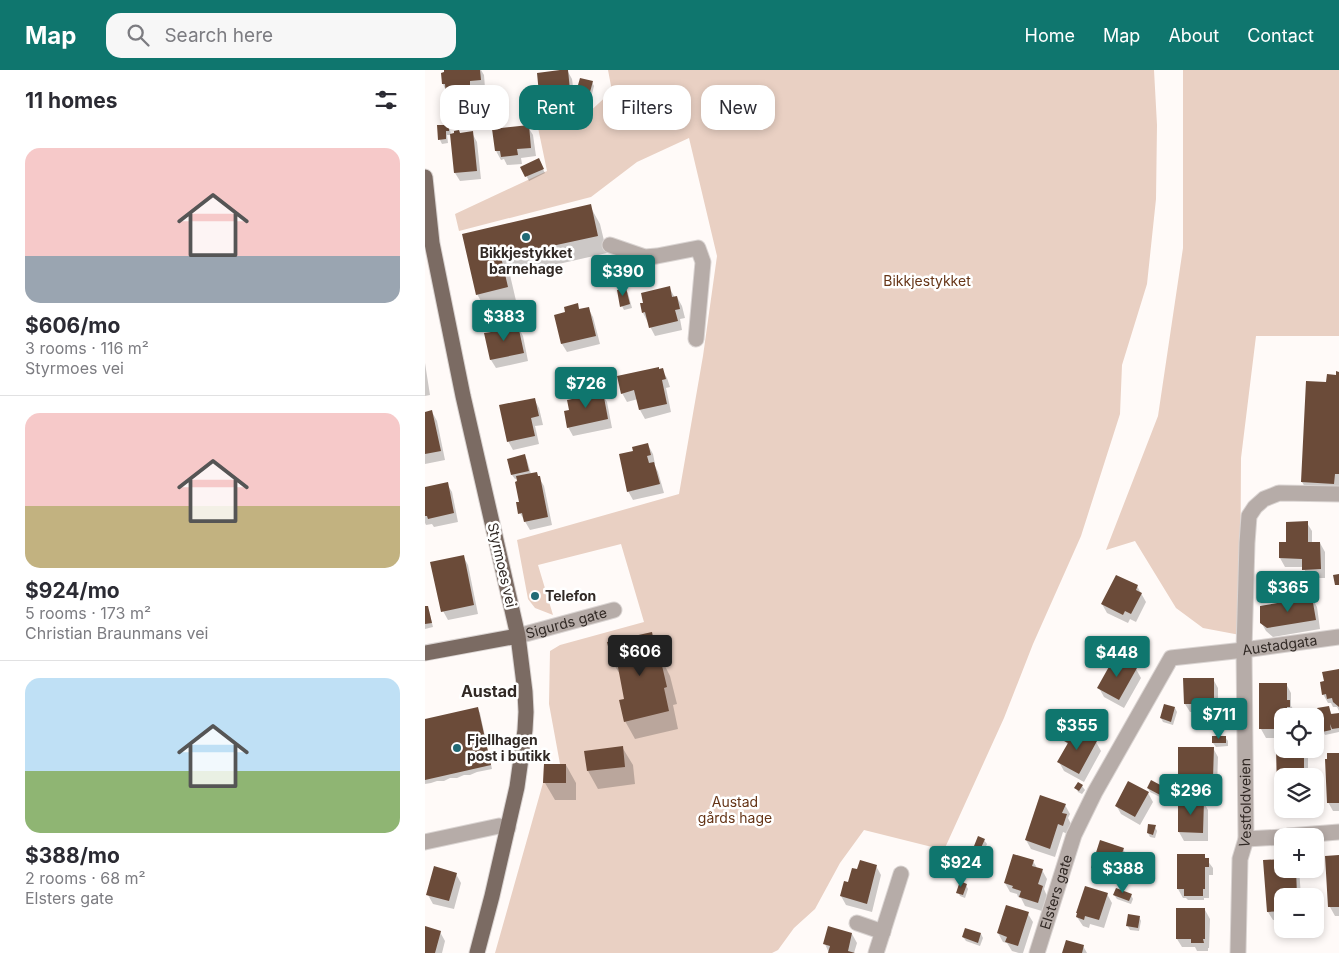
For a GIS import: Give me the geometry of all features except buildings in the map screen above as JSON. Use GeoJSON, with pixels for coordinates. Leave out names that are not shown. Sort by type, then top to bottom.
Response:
{"type":"FeatureCollection","features":[{"type":"Feature","properties":{"kind":"main road","name":"Styrmoes vei"},"geometry":{"type":"LineString","coordinates":[[425,177],[428,244],[518,636],[525,692],[526,721],[517,788],[477,953]]}},
{"type":"Feature","properties":{"kind":"main road"},"geometry":{"type":"LineString","coordinates":[[425,653],[518,636]]}},
{"type":"Feature","properties":{"kind":"street"},"geometry":{"type":"LineString","coordinates":[[609,245],[645,256],[657,256],[698,248],[703,262],[696,339]]}},
{"type":"Feature","properties":{"kind":"street","name":"Austadgata"},"geometry":{"type":"LineString","coordinates":[[1339,494],[1279,493],[1264,499],[1249,516],[1244,650],[1339,637]]}},
{"type":"Feature","properties":{"kind":"street","name":"Sigurds gate"},"geometry":{"type":"LineString","coordinates":[[518,636],[614,610]]}},
{"type":"Feature","properties":{"kind":"street","name":"Elsters gate"},"geometry":{"type":"LineString","coordinates":[[1037,953],[1074,835],[1095,792],[1171,658],[1244,650]]}},
{"type":"Feature","properties":{"kind":"street","name":"Vestfoldveien"},"geometry":{"type":"LineString","coordinates":[[1238,953],[1240,858],[1246,839],[1244,650]]}},
{"type":"Feature","properties":{"kind":"street"},"geometry":{"type":"LineString","coordinates":[[425,842],[499,826],[508,828]]}},
{"type":"Feature","properties":{"kind":"street"},"geometry":{"type":"LineString","coordinates":[[1324,833],[1339,832]]}},
{"type":"Feature","properties":{"kind":"street"},"geometry":{"type":"LineString","coordinates":[[1246,839],[1274,837]]}},
{"type":"Feature","properties":{"kind":"street"},"geometry":{"type":"LineString","coordinates":[[877,953],[901,874]]}},
{"type":"Feature","properties":{"kind":"street"},"geometry":{"type":"LineString","coordinates":[[857,923],[883,932]]}},
{"type":"Feature","properties":{"kind":"green space","name":"Bikkjestykket"},"geometry":{"type":"Polygon","coordinates":[[[608,70],[1154,70],[1157,125],[1156,199],[1147,284],[1122,365],[1120,414],[1081,536],[1033,644],[1004,718],[944,850],[864,830],[840,863],[815,909],[794,928],[778,950],[772,953],[495,953],[543,783],[544,764],[560,764],[549,704],[550,651],[560,645],[644,622],[621,544],[538,565],[553,615],[535,608],[528,599],[517,540],[679,494],[703,356],[717,256],[689,138],[637,162],[591,197],[459,231],[455,214],[547,171],[538,130],[593,130],[593,109],[603,99],[603,130],[691,130],[691,85],[611,85],[608,70]]]}},
{"type":"Feature","properties":{"kind":"green space"},"geometry":{"type":"Polygon","coordinates":[[[1183,70],[1339,70],[1339,336],[1256,336],[1241,458],[1240,635],[1203,628],[1176,608],[1135,541],[1106,550],[1158,416],[1183,248],[1183,70]]]}},
{"type":"Feature","properties":{"kind":"place","name":"Bikkjestykket barnehage"},"geometry":{"type":"Point","coordinates":[526,237]}},
{"type":"Feature","properties":{"kind":"place","name":"Telefon"},"geometry":{"type":"Point","coordinates":[535,596]}},
{"type":"Feature","properties":{"kind":"place","name":"Fjellhagen post i butikk"},"geometry":{"type":"Point","coordinates":[457,748]}},
{"type":"Feature","properties":{"kind":"district","name":"Austad"},"geometry":{"type":"Point","coordinates":[489,691]}},
{"type":"Feature","properties":{"kind":"park label","name":"Austad gårds hage"},"geometry":{"type":"Point","coordinates":[735,810]}}]}
